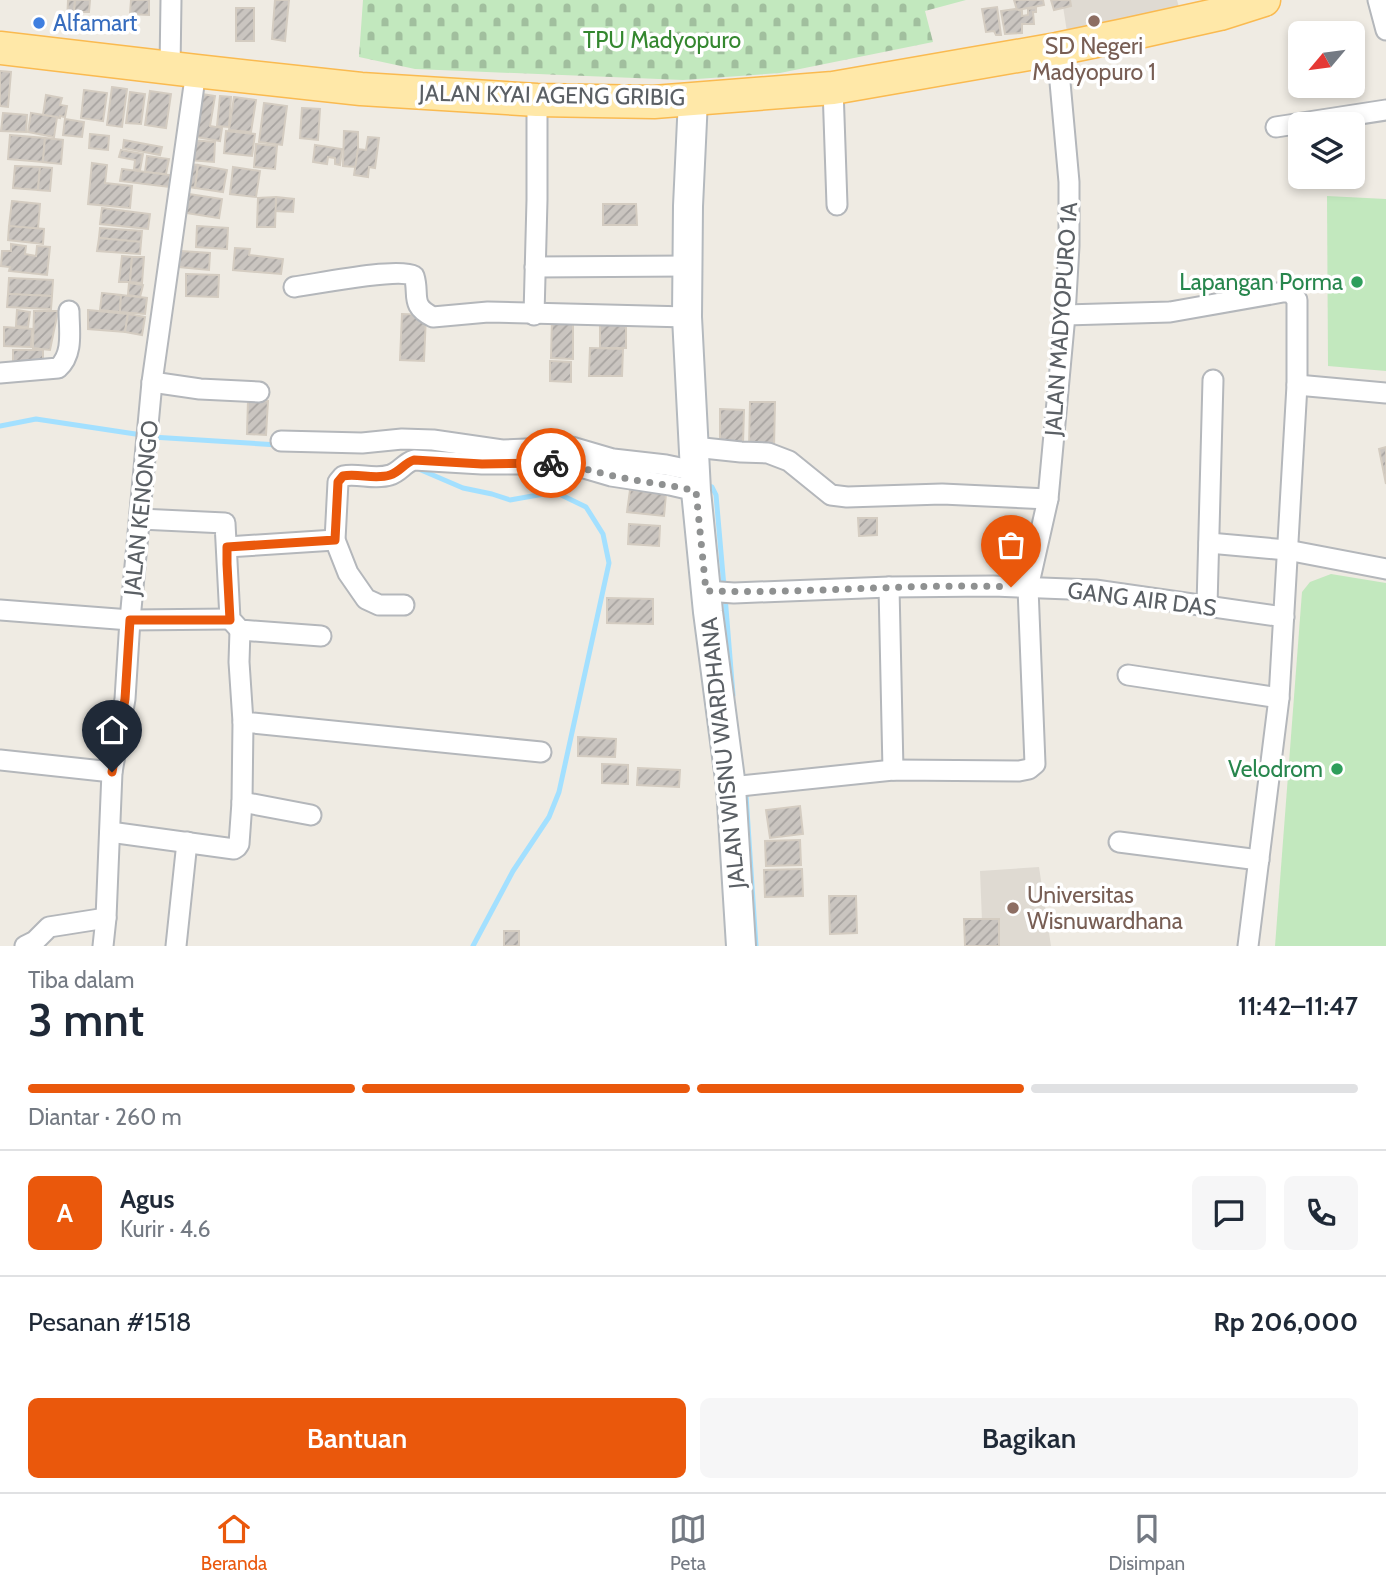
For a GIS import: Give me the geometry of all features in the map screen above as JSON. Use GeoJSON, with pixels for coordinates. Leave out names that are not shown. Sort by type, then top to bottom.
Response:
{"type":"FeatureCollection","features":[{"type":"Feature","properties":{"kind":"main road","name":"JALAN KYAI AGENG GRIBIG"},"geometry":{"type":"LineString","coordinates":[[0,48],[361,89],[537,100],[654,102],[833,88],[1057,49],[1125,42],[1264,0]]}},
{"type":"Feature","properties":{"kind":"street","name":"JALAN KENONGO"},"geometry":{"type":"LineString","coordinates":[[103,946],[112,772],[125,699],[130,620],[183,70],[171,0]]}},
{"type":"Feature","properties":{"kind":"street"},"geometry":{"type":"LineString","coordinates":[[1378,0],[1386,30]]}},
{"type":"Feature","properties":{"kind":"street","name":"JALAN MADYOPURO 1A"},"geometry":{"type":"LineString","coordinates":[[893,770],[1019,771],[1029,769],[1035,764],[1028,588],[1048,499],[1069,246],[1069,182],[1057,49]]}},
{"type":"Feature","properties":{"kind":"street"},"geometry":{"type":"LineString","coordinates":[[833,88],[837,205]]}},
{"type":"Feature","properties":{"kind":"street","name":"JALAN WISNU WARDHANA"},"geometry":{"type":"LineString","coordinates":[[693,99],[687,317],[695,475],[719,592],[741,946]]}},
{"type":"Feature","properties":{"kind":"street"},"geometry":{"type":"LineString","coordinates":[[534,315],[537,100]]}},
{"type":"Feature","properties":{"kind":"street"},"geometry":{"type":"LineString","coordinates":[[1276,127],[1386,110]]}},
{"type":"Feature","properties":{"kind":"street"},"geometry":{"type":"LineString","coordinates":[[535,267],[687,266]]}},
{"type":"Feature","properties":{"kind":"street"},"geometry":{"type":"LineString","coordinates":[[295,288],[406,272],[414,276],[416,281],[416,302],[425,313],[433,317],[488,312],[687,317]]}},
{"type":"Feature","properties":{"kind":"street"},"geometry":{"type":"LineString","coordinates":[[1065,315],[1170,312],[1283,292],[1291,292],[1297,300],[1297,385],[1279,698],[1248,946]]}},
{"type":"Feature","properties":{"kind":"street"},"geometry":{"type":"LineString","coordinates":[[0,373],[58,368],[69,353],[69,311]]}},
{"type":"Feature","properties":{"kind":"street"},"geometry":{"type":"LineString","coordinates":[[1206,606],[1213,380]]}},
{"type":"Feature","properties":{"kind":"street"},"geometry":{"type":"LineString","coordinates":[[152,382],[200,389],[259,392]]}},
{"type":"Feature","properties":{"kind":"street"},"geometry":{"type":"LineString","coordinates":[[1297,385],[1386,393]]}},
{"type":"Feature","properties":{"kind":"street"},"geometry":{"type":"LineString","coordinates":[[404,605],[379,605],[366,599],[348,573],[335,540],[338,482],[343,476],[389,476],[398,471],[409,453],[433,440],[502,450],[572,447],[612,468]]}},
{"type":"Feature","properties":{"kind":"street"},"geometry":{"type":"LineString","coordinates":[[281,441],[362,443],[482,464],[549,463],[612,468],[670,485],[741,452],[768,453],[789,461],[831,495],[847,497],[942,494],[1048,499]]}},
{"type":"Feature","properties":{"kind":"street"},"geometry":{"type":"LineString","coordinates":[[110,832],[234,849],[237,848],[242,802],[243,722],[225,523],[140,519]]}},
{"type":"Feature","properties":{"kind":"street"},"geometry":{"type":"LineString","coordinates":[[227,547],[335,540]]}},
{"type":"Feature","properties":{"kind":"street"},"geometry":{"type":"LineString","coordinates":[[1209,543],[1287,550],[1386,569]]}},
{"type":"Feature","properties":{"kind":"street","name":"GANG AIR DAS"},"geometry":{"type":"LineString","coordinates":[[719,592],[993,586],[1096,590],[1284,617]]}},
{"type":"Feature","properties":{"kind":"street"},"geometry":{"type":"LineString","coordinates":[[731,787],[893,770],[890,587]]}},
{"type":"Feature","properties":{"kind":"street"},"geometry":{"type":"LineString","coordinates":[[0,610],[235,625],[321,636]]}},
{"type":"Feature","properties":{"kind":"street"},"geometry":{"type":"LineString","coordinates":[[1128,675],[1279,698]]}},
{"type":"Feature","properties":{"kind":"street"},"geometry":{"type":"LineString","coordinates":[[243,722],[541,752]]}},
{"type":"Feature","properties":{"kind":"street"},"geometry":{"type":"LineString","coordinates":[[0,760],[112,772]]}},
{"type":"Feature","properties":{"kind":"street"},"geometry":{"type":"LineString","coordinates":[[242,802],[311,815]]}},
{"type":"Feature","properties":{"kind":"street"},"geometry":{"type":"LineString","coordinates":[[176,946],[187,842]]}},
{"type":"Feature","properties":{"kind":"street"},"geometry":{"type":"LineString","coordinates":[[1119,842],[1259,860]]}},
{"type":"Feature","properties":{"kind":"street"},"geometry":{"type":"LineString","coordinates":[[25,946],[35,941],[49,927],[106,918]]}},
{"type":"Feature","properties":{"kind":"shaded area","name":"SD Negeri Madyopuro 1"},"geometry":{"type":"Polygon","coordinates":[[[1062,0],[1177,0],[1180,11],[1067,32],[1062,0]]]}},
{"type":"Feature","properties":{"kind":"shaded area","name":"Universitas Wisnuwardhana"},"geometry":{"type":"Polygon","coordinates":[[[1039,867],[1051,946],[983,946],[980,871],[1039,867]]]}},
{"type":"Feature","properties":{"kind":"green space","name":"TPU Madyopuro"},"geometry":{"type":"Polygon","coordinates":[[[363,0],[966,0],[925,11],[933,42],[780,73],[683,80],[415,69],[359,57],[363,0]]]}},
{"type":"Feature","properties":{"kind":"green space","name":"Lapangan Porma"},"geometry":{"type":"Polygon","coordinates":[[[1327,196],[1386,199],[1386,371],[1328,366],[1327,196]]]}},
{"type":"Feature","properties":{"kind":"green space","name":"Velodrom"},"geometry":{"type":"Polygon","coordinates":[[[1331,574],[1386,583],[1386,946],[1275,946],[1302,592],[1310,582],[1331,574]]]}},
{"type":"Feature","properties":{"kind":"building"},"geometry":{"type":"Polygon","coordinates":[[[68,0],[75,0],[73,25],[67,25],[68,0]]]}},
{"type":"Feature","properties":{"kind":"building"},"geometry":{"type":"Polygon","coordinates":[[[75,0],[90,0],[89,12],[82,12],[81,26],[73,25],[75,0]]]}},
{"type":"Feature","properties":{"kind":"building"},"geometry":{"type":"Polygon","coordinates":[[[131,0],[149,0],[149,15],[130,14],[131,0]]]}},
{"type":"Feature","properties":{"kind":"building"},"geometry":{"type":"Polygon","coordinates":[[[275,0],[289,0],[285,41],[272,39],[275,0]]]}},
{"type":"Feature","properties":{"kind":"building"},"geometry":{"type":"Polygon","coordinates":[[[1014,0],[1043,0],[1044,5],[1017,10],[1014,0]]]}},
{"type":"Feature","properties":{"kind":"building"},"geometry":{"type":"Polygon","coordinates":[[[1051,0],[1070,0],[1071,6],[1054,10],[1051,0]]]}},
{"type":"Feature","properties":{"kind":"building"},"geometry":{"type":"Polygon","coordinates":[[[997,7],[1001,35],[996,35],[994,31],[986,32],[982,9],[997,7]]]}},
{"type":"Feature","properties":{"kind":"building"},"geometry":{"type":"Polygon","coordinates":[[[236,8],[254,8],[254,41],[236,41],[236,8]]]}},
{"type":"Feature","properties":{"kind":"building"},"geometry":{"type":"Polygon","coordinates":[[[1036,8],[1036,12],[1033,12],[1034,24],[1022,24],[1022,33],[1005,34],[1001,11],[1015,9],[1022,11],[1022,16],[1028,15],[1028,9],[1036,8]]]}},
{"type":"Feature","properties":{"kind":"building"},"geometry":{"type":"Polygon","coordinates":[[[0,71],[11,72],[8,107],[0,106],[0,71]]]}},
{"type":"Feature","properties":{"kind":"building"},"geometry":{"type":"Polygon","coordinates":[[[112,87],[127,89],[122,127],[107,125],[112,87]]]}},
{"type":"Feature","properties":{"kind":"building"},"geometry":{"type":"Polygon","coordinates":[[[84,90],[107,93],[103,121],[81,118],[84,90]]]}},
{"type":"Feature","properties":{"kind":"building"},"geometry":{"type":"Polygon","coordinates":[[[150,91],[171,94],[166,128],[145,125],[150,91]]]}},
{"type":"Feature","properties":{"kind":"building"},"geometry":{"type":"Polygon","coordinates":[[[130,92],[145,94],[141,124],[126,123],[130,92]]]}},
{"type":"Feature","properties":{"kind":"building"},"geometry":{"type":"Polygon","coordinates":[[[196,93],[215,96],[210,126],[222,128],[220,141],[190,136],[196,93]]]}},
{"type":"Feature","properties":{"kind":"building"},"geometry":{"type":"Polygon","coordinates":[[[46,95],[62,98],[60,105],[67,106],[65,117],[43,115],[46,95]]]}},
{"type":"Feature","properties":{"kind":"building"},"geometry":{"type":"Polygon","coordinates":[[[220,96],[231,97],[229,127],[217,126],[220,96]]]}},
{"type":"Feature","properties":{"kind":"building"},"geometry":{"type":"Polygon","coordinates":[[[234,97],[256,100],[251,132],[229,130],[234,97]]]}},
{"type":"Feature","properties":{"kind":"building"},"geometry":{"type":"Polygon","coordinates":[[[264,103],[287,106],[282,145],[259,142],[264,103]]]}},
{"type":"Feature","properties":{"kind":"building"},"geometry":{"type":"Polygon","coordinates":[[[302,108],[320,109],[318,140],[300,138],[302,108]]]}},
{"type":"Feature","properties":{"kind":"building"},"geometry":{"type":"Polygon","coordinates":[[[3,113],[27,115],[26,132],[1,131],[3,113]]]}},
{"type":"Feature","properties":{"kind":"building"},"geometry":{"type":"Polygon","coordinates":[[[31,113],[57,117],[54,137],[28,132],[31,113]]]}},
{"type":"Feature","properties":{"kind":"building"},"geometry":{"type":"Polygon","coordinates":[[[65,119],[84,122],[82,137],[63,135],[65,119]]]}},
{"type":"Feature","properties":{"kind":"building"},"geometry":{"type":"Polygon","coordinates":[[[226,131],[255,134],[252,156],[224,153],[226,131]]]}},
{"type":"Feature","properties":{"kind":"building"},"geometry":{"type":"Polygon","coordinates":[[[344,131],[358,132],[356,167],[343,166],[344,131]]]}},
{"type":"Feature","properties":{"kind":"building"},"geometry":{"type":"Polygon","coordinates":[[[90,134],[109,136],[108,150],[89,148],[90,134]]]}},
{"type":"Feature","properties":{"kind":"building"},"geometry":{"type":"Polygon","coordinates":[[[10,135],[45,138],[43,162],[8,159],[10,135]]]}},
{"type":"Feature","properties":{"kind":"building"},"geometry":{"type":"Polygon","coordinates":[[[368,137],[379,138],[375,168],[369,167],[368,177],[354,175],[358,149],[366,150],[368,137]]]}},
{"type":"Feature","properties":{"kind":"building"},"geometry":{"type":"Polygon","coordinates":[[[45,138],[63,140],[61,164],[43,162],[45,138]]]}},
{"type":"Feature","properties":{"kind":"building"},"geometry":{"type":"Polygon","coordinates":[[[124,140],[162,147],[160,155],[123,148],[124,140]]]}},
{"type":"Feature","properties":{"kind":"building"},"geometry":{"type":"Polygon","coordinates":[[[190,140],[215,142],[214,162],[189,160],[190,140]]]}},
{"type":"Feature","properties":{"kind":"building"},"geometry":{"type":"Polygon","coordinates":[[[256,144],[277,146],[275,169],[254,167],[256,144]]]}},
{"type":"Feature","properties":{"kind":"building"},"geometry":{"type":"Polygon","coordinates":[[[315,145],[342,149],[340,165],[335,164],[335,158],[328,157],[327,164],[313,162],[315,145]]]}},
{"type":"Feature","properties":{"kind":"building"},"geometry":{"type":"Polygon","coordinates":[[[121,150],[143,154],[140,170],[134,169],[135,160],[119,157],[121,150]]]}},
{"type":"Feature","properties":{"kind":"building"},"geometry":{"type":"Polygon","coordinates":[[[147,156],[169,159],[166,174],[145,172],[147,156]]]}},
{"type":"Feature","properties":{"kind":"building"},"geometry":{"type":"Polygon","coordinates":[[[92,163],[107,165],[105,183],[132,186],[130,208],[88,204],[92,163]]]}},
{"type":"Feature","properties":{"kind":"building"},"geometry":{"type":"Polygon","coordinates":[[[188,164],[198,165],[195,188],[184,186],[188,164]]]}},
{"type":"Feature","properties":{"kind":"building"},"geometry":{"type":"Polygon","coordinates":[[[198,165],[227,170],[223,192],[195,188],[198,165]]]}},
{"type":"Feature","properties":{"kind":"building"},"geometry":{"type":"Polygon","coordinates":[[[15,166],[40,167],[38,190],[13,188],[15,166]]]}},
{"type":"Feature","properties":{"kind":"building"},"geometry":{"type":"Polygon","coordinates":[[[40,167],[52,168],[50,191],[38,190],[40,167]]]}},
{"type":"Feature","properties":{"kind":"building"},"geometry":{"type":"Polygon","coordinates":[[[233,167],[260,171],[256,197],[230,194],[233,167]]]}},
{"type":"Feature","properties":{"kind":"building"},"geometry":{"type":"Polygon","coordinates":[[[122,169],[170,175],[169,187],[120,181],[122,169]]]}},
{"type":"Feature","properties":{"kind":"building"},"geometry":{"type":"Polygon","coordinates":[[[189,194],[222,199],[219,218],[186,213],[189,194]]]}},
{"type":"Feature","properties":{"kind":"building"},"geometry":{"type":"Polygon","coordinates":[[[276,197],[294,199],[293,212],[275,211],[276,197]]]}},
{"type":"Feature","properties":{"kind":"building"},"geometry":{"type":"Polygon","coordinates":[[[276,197],[275,227],[257,227],[258,198],[276,197]]]}},
{"type":"Feature","properties":{"kind":"building"},"geometry":{"type":"Polygon","coordinates":[[[12,201],[40,204],[38,229],[9,226],[12,201]]]}},
{"type":"Feature","properties":{"kind":"building"},"geometry":{"type":"Polygon","coordinates":[[[603,204],[636,204],[637,225],[603,225],[603,204]]]}},
{"type":"Feature","properties":{"kind":"building"},"geometry":{"type":"Polygon","coordinates":[[[102,208],[150,214],[148,229],[100,224],[102,208]]]}},
{"type":"Feature","properties":{"kind":"building"},"geometry":{"type":"Polygon","coordinates":[[[9,226],[44,229],[43,244],[8,240],[9,226]]]}},
{"type":"Feature","properties":{"kind":"building"},"geometry":{"type":"Polygon","coordinates":[[[197,226],[228,228],[227,249],[196,247],[197,226]]]}},
{"type":"Feature","properties":{"kind":"building"},"geometry":{"type":"Polygon","coordinates":[[[100,228],[142,231],[141,242],[99,238],[100,228]]]}},
{"type":"Feature","properties":{"kind":"building"},"geometry":{"type":"Polygon","coordinates":[[[99,238],[141,242],[140,254],[97,251],[99,238]]]}},
{"type":"Feature","properties":{"kind":"building"},"geometry":{"type":"Polygon","coordinates":[[[11,244],[26,246],[25,254],[36,256],[37,246],[50,247],[47,275],[9,271],[10,267],[1,266],[2,251],[11,251],[11,244]]]}},
{"type":"Feature","properties":{"kind":"building"},"geometry":{"type":"Polygon","coordinates":[[[235,248],[250,249],[249,255],[283,259],[281,274],[233,270],[235,248]]]}},
{"type":"Feature","properties":{"kind":"building"},"geometry":{"type":"Polygon","coordinates":[[[181,251],[210,253],[209,270],[179,267],[181,251]]]}},
{"type":"Feature","properties":{"kind":"building"},"geometry":{"type":"Polygon","coordinates":[[[122,256],[132,257],[130,282],[119,282],[122,256]]]}},
{"type":"Feature","properties":{"kind":"building"},"geometry":{"type":"Polygon","coordinates":[[[132,257],[144,257],[142,283],[130,282],[132,257]]]}},
{"type":"Feature","properties":{"kind":"building"},"geometry":{"type":"Polygon","coordinates":[[[186,274],[219,275],[218,297],[186,296],[186,274]]]}},
{"type":"Feature","properties":{"kind":"building"},"geometry":{"type":"Polygon","coordinates":[[[9,278],[53,280],[52,296],[8,294],[9,278]]]}},
{"type":"Feature","properties":{"kind":"building"},"geometry":{"type":"Polygon","coordinates":[[[129,283],[143,285],[140,297],[128,295],[129,283]]]}},
{"type":"Feature","properties":{"kind":"building"},"geometry":{"type":"Polygon","coordinates":[[[102,293],[121,295],[120,312],[100,310],[102,293]]]}},
{"type":"Feature","properties":{"kind":"building"},"geometry":{"type":"Polygon","coordinates":[[[8,294],[52,296],[51,309],[7,307],[8,294]]]}},
{"type":"Feature","properties":{"kind":"building"},"geometry":{"type":"Polygon","coordinates":[[[121,295],[147,298],[145,314],[120,312],[121,295]]]}},
{"type":"Feature","properties":{"kind":"building"},"geometry":{"type":"Polygon","coordinates":[[[17,310],[30,312],[28,327],[16,326],[17,310]]]}},
{"type":"Feature","properties":{"kind":"building"},"geometry":{"type":"Polygon","coordinates":[[[88,310],[128,314],[125,332],[88,329],[88,310]]]}},
{"type":"Feature","properties":{"kind":"building"},"geometry":{"type":"Polygon","coordinates":[[[34,311],[58,311],[50,350],[33,348],[34,311]]]}},
{"type":"Feature","properties":{"kind":"building"},"geometry":{"type":"Polygon","coordinates":[[[128,314],[145,317],[142,335],[125,332],[128,314]]]}},
{"type":"Feature","properties":{"kind":"building"},"geometry":{"type":"Polygon","coordinates":[[[402,314],[426,315],[424,361],[400,360],[402,314]]]}},
{"type":"Feature","properties":{"kind":"building"},"geometry":{"type":"Polygon","coordinates":[[[600,317],[626,318],[626,348],[600,348],[600,317]]]}},
{"type":"Feature","properties":{"kind":"building"},"geometry":{"type":"Polygon","coordinates":[[[552,318],[573,319],[573,359],[551,358],[552,318]]]}},
{"type":"Feature","properties":{"kind":"building"},"geometry":{"type":"Polygon","coordinates":[[[4,327],[32,329],[31,347],[4,346],[4,327]]]}},
{"type":"Feature","properties":{"kind":"building"},"geometry":{"type":"Polygon","coordinates":[[[590,348],[623,349],[622,376],[589,376],[590,348]]]}},
{"type":"Feature","properties":{"kind":"building"},"geometry":{"type":"Polygon","coordinates":[[[13,350],[43,350],[43,363],[13,362],[13,350]]]}},
{"type":"Feature","properties":{"kind":"building"},"geometry":{"type":"Polygon","coordinates":[[[550,361],[571,362],[571,382],[550,381],[550,361]]]}},
{"type":"Feature","properties":{"kind":"building"},"geometry":{"type":"Polygon","coordinates":[[[248,400],[268,401],[266,435],[247,434],[248,400]]]}},
{"type":"Feature","properties":{"kind":"building"},"geometry":{"type":"Polygon","coordinates":[[[750,402],[775,402],[774,448],[749,448],[750,402]]]}},
{"type":"Feature","properties":{"kind":"building"},"geometry":{"type":"Polygon","coordinates":[[[720,409],[744,410],[743,444],[720,443],[720,409]]]}},
{"type":"Feature","properties":{"kind":"building"},"geometry":{"type":"Polygon","coordinates":[[[1386,447],[1386,484],[1379,449],[1386,447]]]}},
{"type":"Feature","properties":{"kind":"building"},"geometry":{"type":"Polygon","coordinates":[[[630,490],[666,494],[664,516],[627,512],[630,490]]]}},
{"type":"Feature","properties":{"kind":"building"},"geometry":{"type":"Polygon","coordinates":[[[858,518],[877,518],[877,535],[859,536],[858,518]]]}},
{"type":"Feature","properties":{"kind":"building"},"geometry":{"type":"Polygon","coordinates":[[[629,524],[660,526],[659,546],[628,544],[629,524]]]}},
{"type":"Feature","properties":{"kind":"building"},"geometry":{"type":"Polygon","coordinates":[[[607,598],[653,599],[653,624],[607,623],[607,598]]]}},
{"type":"Feature","properties":{"kind":"building"},"geometry":{"type":"Polygon","coordinates":[[[578,737],[616,739],[615,757],[578,756],[578,737]]]}},
{"type":"Feature","properties":{"kind":"building"},"geometry":{"type":"Polygon","coordinates":[[[602,764],[628,765],[628,784],[602,783],[602,764]]]}},
{"type":"Feature","properties":{"kind":"building"},"geometry":{"type":"Polygon","coordinates":[[[638,768],[680,770],[679,787],[637,785],[638,768]]]}},
{"type":"Feature","properties":{"kind":"building"},"geometry":{"type":"Polygon","coordinates":[[[800,806],[803,834],[770,838],[766,810],[800,806]]]}},
{"type":"Feature","properties":{"kind":"building"},"geometry":{"type":"Polygon","coordinates":[[[800,840],[801,865],[766,866],[765,841],[800,840]]]}},
{"type":"Feature","properties":{"kind":"building"},"geometry":{"type":"Polygon","coordinates":[[[802,869],[803,896],[765,897],[764,870],[802,869]]]}},
{"type":"Feature","properties":{"kind":"building"},"geometry":{"type":"Polygon","coordinates":[[[829,896],[856,896],[857,933],[830,934],[829,896]]]}},
{"type":"Feature","properties":{"kind":"building"},"geometry":{"type":"Polygon","coordinates":[[[964,919],[999,919],[999,946],[965,946],[964,919]]]}},
{"type":"Feature","properties":{"kind":"building"},"geometry":{"type":"Polygon","coordinates":[[[504,931],[519,931],[519,946],[504,946],[504,931]]]}},
{"type":"Feature","properties":{"kind":"waterway"},"geometry":{"type":"LineString","coordinates":[[0,426],[36,419],[142,435]]}},
{"type":"Feature","properties":{"kind":"waterway"},"geometry":{"type":"LineString","coordinates":[[152,437],[278,445]]}},
{"type":"Feature","properties":{"kind":"waterway"},"geometry":{"type":"LineString","coordinates":[[418,448],[418,464],[421,470],[463,488],[510,500],[555,492],[586,507],[603,534],[609,563],[559,792],[549,817],[513,871],[473,946]]}},
{"type":"Feature","properties":{"kind":"waterway"},"geometry":{"type":"LineString","coordinates":[[704,485],[712,487],[716,495],[724,587]]}},
{"type":"Feature","properties":{"kind":"waterway"},"geometry":{"type":"LineString","coordinates":[[725,596],[733,695]]}},
{"type":"Feature","properties":{"kind":"waterway"},"geometry":{"type":"LineString","coordinates":[[746,795],[756,946]]}},
{"type":"Feature","properties":{"kind":"way so far"},"geometry":{"type":"LineString","coordinates":[[551,463],[570,464],[611,476],[696,491],[706,591],[734,593],[890,587],[1011,587]]}},
{"type":"Feature","properties":{"kind":"place","name":"SD Negeri Madyopuro 1"},"geometry":{"type":"Point","coordinates":[1094,21]}},
{"type":"Feature","properties":{"kind":"place","name":"Alfamart"},"geometry":{"type":"Point","coordinates":[39,23]}},
{"type":"Feature","properties":{"kind":"place","name":"Lapangan Porma"},"geometry":{"type":"Point","coordinates":[1357,282]}},
{"type":"Feature","properties":{"kind":"place","name":"Velodrom"},"geometry":{"type":"Point","coordinates":[1337,769]}},
{"type":"Feature","properties":{"kind":"place","name":"Universitas Wisnuwardhana"},"geometry":{"type":"Point","coordinates":[1013,908]}},
{"type":"Feature","properties":{"kind":"route"},"geometry":{"type":"LineString","coordinates":[[112,772],[125,699],[130,620],[230,620],[227,547],[335,540],[338,482],[343,476],[389,476],[405,463],[414,460],[482,464],[551,463]]}}]}
